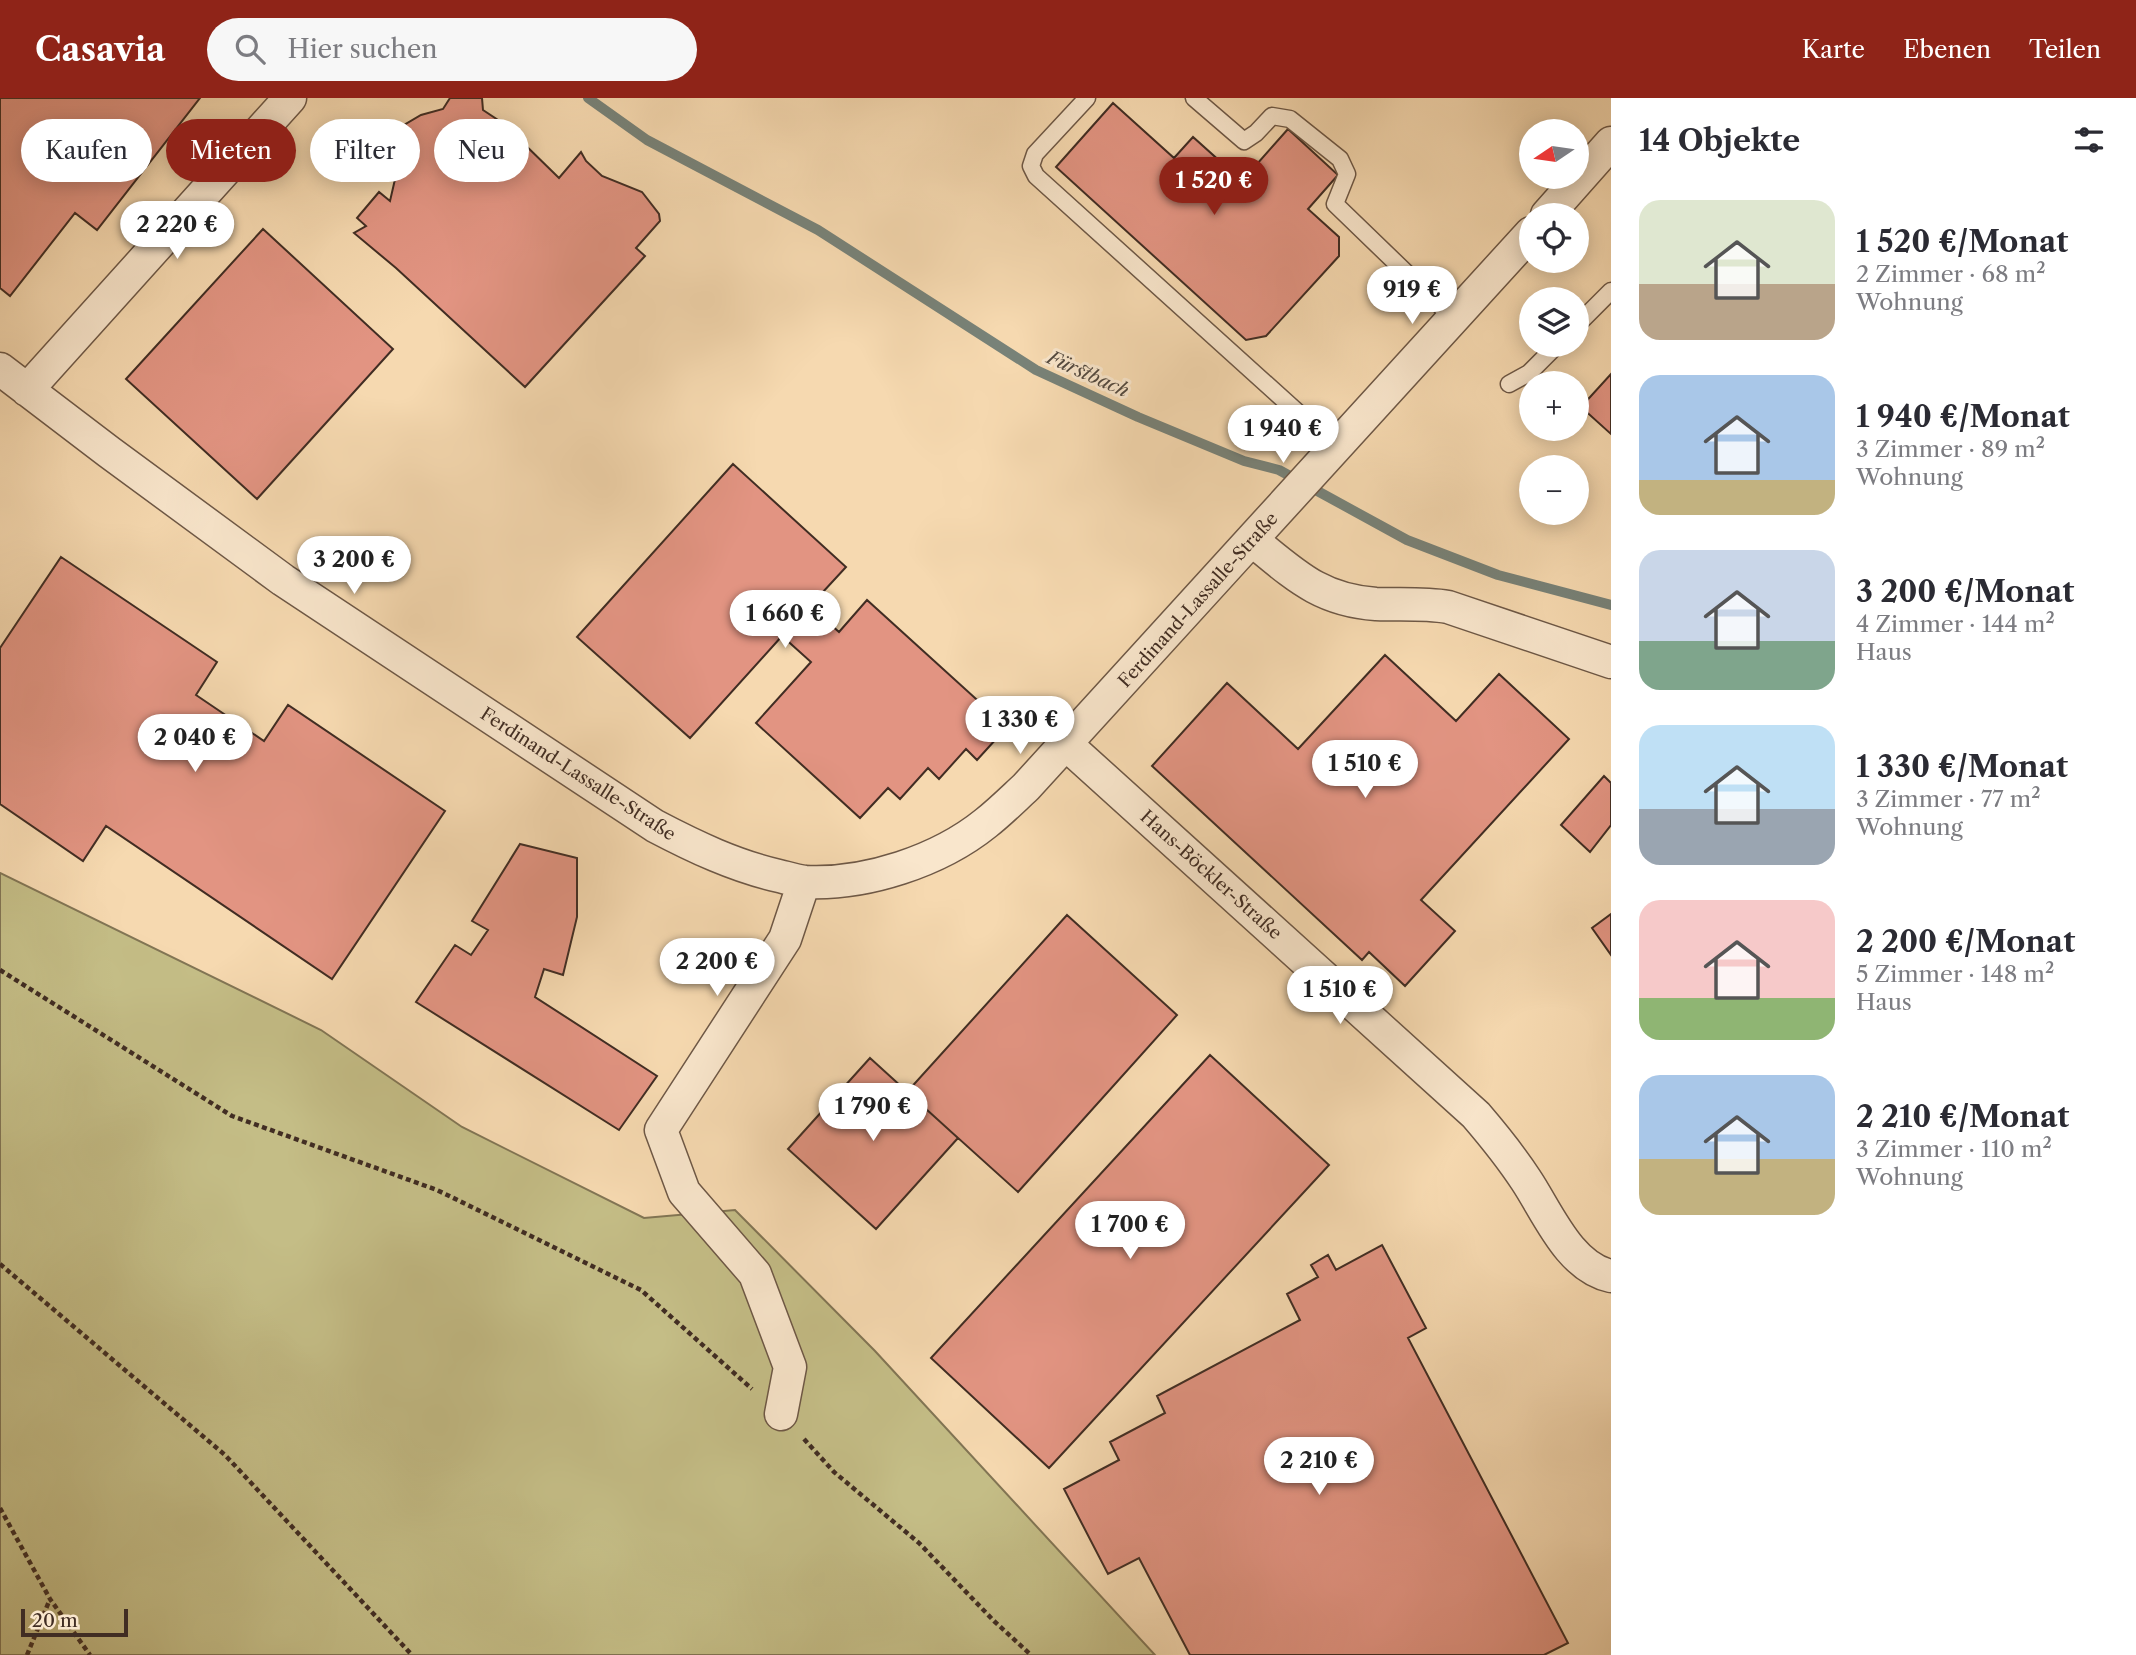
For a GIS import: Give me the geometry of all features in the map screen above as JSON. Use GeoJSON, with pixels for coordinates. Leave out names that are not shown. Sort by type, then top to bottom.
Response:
{"type":"FeatureCollection","features":[{"type":"Feature","properties":{"kind":"street"},"geometry":{"type":"LineString","coordinates":[[27,390],[290,98]]}},
{"type":"Feature","properties":{"kind":"street"},"geometry":{"type":"LineString","coordinates":[[1558,203],[1611,143]]}},
{"type":"Feature","properties":{"kind":"street","name":"Ferdinand-Lassalle-Straße"},"geometry":{"type":"LineString","coordinates":[[0,369],[283,580],[655,826],[693,846],[750,869],[804,882],[864,878],[906,866],[947,848],[985,825],[1026,787],[1519,246]]}},
{"type":"Feature","properties":{"kind":"street"},"geometry":{"type":"LineString","coordinates":[[1252,540],[1307,584],[1332,596],[1376,604],[1421,603],[1448,607],[1611,662]]}},
{"type":"Feature","properties":{"kind":"street","name":"Hans-Böckler-Straße"},"geometry":{"type":"LineString","coordinates":[[1067,745],[1476,1115],[1504,1148],[1569,1248],[1596,1273],[1611,1276]]}},
{"type":"Feature","properties":{"kind":"street"},"geometry":{"type":"LineString","coordinates":[[781,1414],[790,1367],[755,1274],[684,1192],[661,1130],[785,939],[804,882]]}},
{"type":"Feature","properties":{"kind":"lane"},"geometry":{"type":"LineString","coordinates":[[1087,98],[1035,154],[1031,166],[1036,176],[1333,450]]}},
{"type":"Feature","properties":{"kind":"lane"},"geometry":{"type":"LineString","coordinates":[[1194,98],[1244,141],[1272,116],[1290,118],[1340,159],[1347,174],[1335,204],[1454,319]]}},
{"type":"Feature","properties":{"kind":"lane"},"geometry":{"type":"LineString","coordinates":[[1589,313],[1611,291]]}},
{"type":"Feature","properties":{"kind":"lane"},"geometry":{"type":"LineString","coordinates":[[1509,384],[1529,373],[1545,357]]}},
{"type":"Feature","properties":{"kind":"path"},"geometry":{"type":"LineString","coordinates":[[0,970],[232,1116],[437,1190],[641,1290],[781,1414],[834,1472],[919,1543],[993,1621],[1031,1655]]}},
{"type":"Feature","properties":{"kind":"path"},"geometry":{"type":"LineString","coordinates":[[0,1264],[225,1455],[412,1655]]}},
{"type":"Feature","properties":{"kind":"path"},"geometry":{"type":"LineString","coordinates":[[0,1508],[50,1599],[90,1655]]}},
{"type":"Feature","properties":{"kind":"path"},"geometry":{"type":"LineString","coordinates":[[27,1655],[50,1599]]}},
{"type":"Feature","properties":{"kind":"shaded area"},"geometry":{"type":"Polygon","coordinates":[[[0,873],[321,1030],[462,1127],[644,1218],[735,1210],[875,1351],[1155,1655],[0,1655],[0,873]]]}},
{"type":"Feature","properties":{"kind":"building"},"geometry":{"type":"Polygon","coordinates":[[[0,98],[200,98],[184,119],[166,119],[166,142],[152,160],[152,119],[21,119],[21,182],[134,182],[97,230],[75,213],[10,296],[0,288],[0,98]]]}},
{"type":"Feature","properties":{"kind":"building"},"geometry":{"type":"Polygon","coordinates":[[[450,98],[482,98],[483,110],[496,119],[434,119],[434,182],[529,182],[529,149],[559,178],[581,152],[586,161],[602,176],[642,192],[659,214],[660,221],[636,248],[645,256],[525,387],[354,233],[366,226],[357,218],[379,192],[390,201],[394,182],[420,182],[420,119],[414,119],[443,109],[450,98]]]}},
{"type":"Feature","properties":{"kind":"building"},"geometry":{"type":"Polygon","coordinates":[[[1113,103],[1174,158],[1193,137],[1242,181],[1288,129],[1338,175],[1308,209],[1339,237],[1339,256],[1266,336],[1246,340],[1056,167],[1113,103]]]}},
{"type":"Feature","properties":{"kind":"building"},"geometry":{"type":"Polygon","coordinates":[[[263,229],[393,349],[257,499],[126,379],[263,229]]]}},
{"type":"Feature","properties":{"kind":"building"},"geometry":{"type":"Polygon","coordinates":[[[1611,374],[1611,434],[1589,414],[1589,398],[1611,374]]]}},
{"type":"Feature","properties":{"kind":"building"},"geometry":{"type":"Polygon","coordinates":[[[733,464],[846,567],[810,606],[839,632],[867,600],[1007,727],[977,760],[966,749],[939,779],[928,768],[900,799],[888,788],[860,818],[756,723],[811,662],[782,636],[690,738],[577,637],[733,464]]]}},
{"type":"Feature","properties":{"kind":"building"},"geometry":{"type":"Polygon","coordinates":[[[61,557],[217,662],[196,695],[264,741],[288,705],[445,811],[332,979],[106,826],[83,861],[0,804],[0,648],[61,557]]]}},
{"type":"Feature","properties":{"kind":"building"},"geometry":{"type":"Polygon","coordinates":[[[1385,655],[1456,721],[1499,674],[1569,739],[1421,900],[1455,931],[1405,986],[1369,952],[1362,960],[1152,766],[1227,683],[1298,749],[1385,655]]]}},
{"type":"Feature","properties":{"kind":"building"},"geometry":{"type":"Polygon","coordinates":[[[1604,776],[1611,783],[1611,825],[1590,852],[1561,825],[1604,776]]]}},
{"type":"Feature","properties":{"kind":"building"},"geometry":{"type":"Polygon","coordinates":[[[520,844],[577,858],[577,917],[563,975],[544,969],[535,997],[657,1076],[619,1130],[416,1002],[455,945],[471,955],[488,930],[472,921],[520,844]]]}},
{"type":"Feature","properties":{"kind":"building"},"geometry":{"type":"Polygon","coordinates":[[[1611,914],[1611,955],[1592,928],[1611,914]]]}},
{"type":"Feature","properties":{"kind":"building"},"geometry":{"type":"Polygon","coordinates":[[[1067,915],[1177,1015],[1018,1192],[907,1092],[1067,915]]]}},
{"type":"Feature","properties":{"kind":"building"},"geometry":{"type":"Polygon","coordinates":[[[1210,1055],[1329,1165],[1049,1468],[931,1358],[1210,1055]]]}},
{"type":"Feature","properties":{"kind":"building"},"geometry":{"type":"Polygon","coordinates":[[[870,1058],[958,1138],[876,1229],[788,1149],[870,1058]]]}},
{"type":"Feature","properties":{"kind":"building"},"geometry":{"type":"Polygon","coordinates":[[[1382,1245],[1426,1328],[1408,1338],[1568,1643],[1544,1655],[1190,1655],[1139,1558],[1108,1574],[1064,1489],[1119,1460],[1110,1442],[1165,1413],[1157,1396],[1300,1320],[1287,1294],[1318,1277],[1311,1265],[1328,1255],[1336,1270],[1382,1245]]]}},
{"type":"Feature","properties":{"kind":"waterway","name":"Fürstbach"},"geometry":{"type":"LineString","coordinates":[[588,98],[647,140],[818,230],[1036,370],[1138,417],[1244,461],[1279,470],[1407,540],[1498,575],[1611,605]]}}]}
